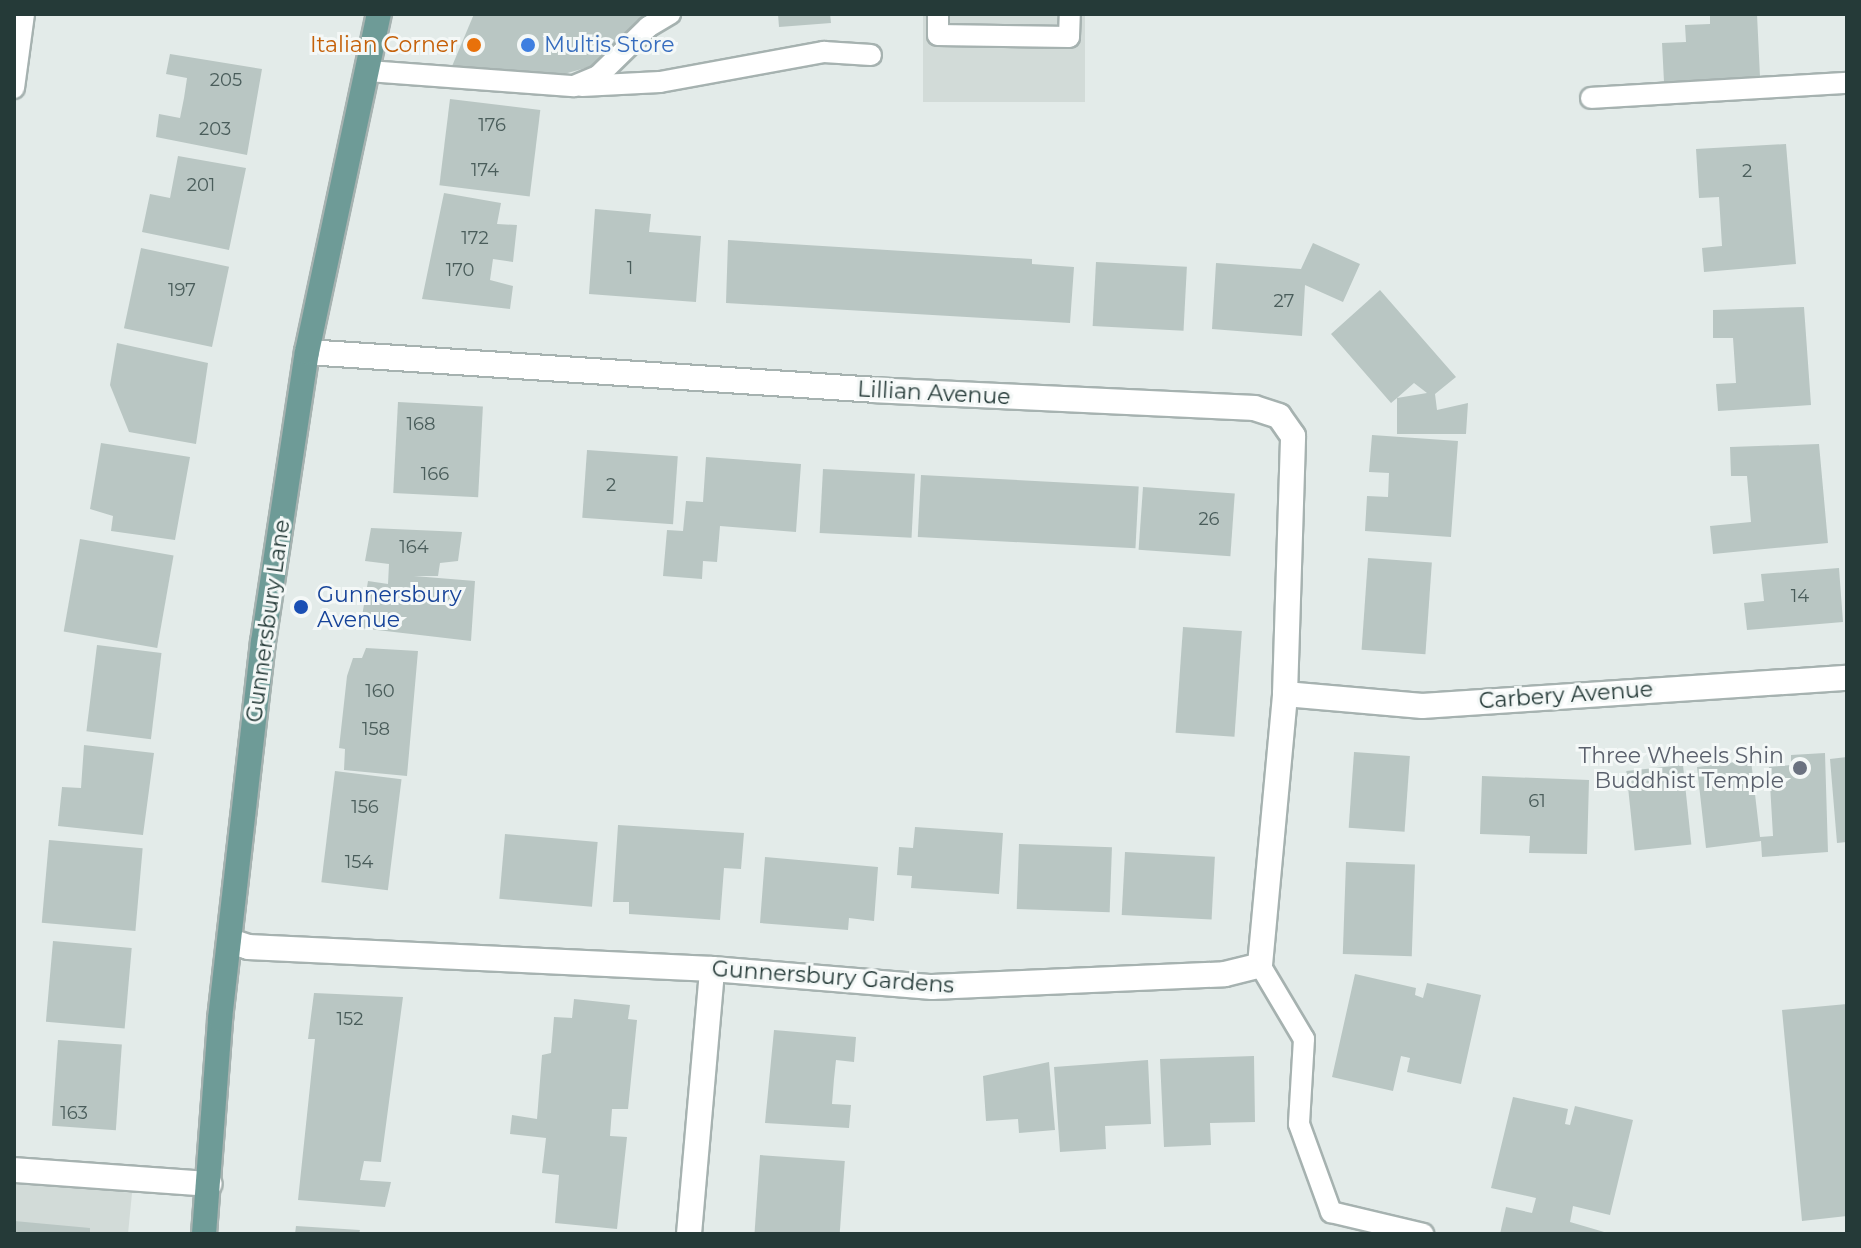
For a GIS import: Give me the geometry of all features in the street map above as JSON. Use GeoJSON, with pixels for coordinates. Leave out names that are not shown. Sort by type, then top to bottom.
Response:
{"type":"FeatureCollection","features":[{"type":"Feature","properties":{"kind":"main road","name":"Gunnersbury Lane"},"geometry":{"type":"LineString","coordinates":[[204,1234],[230,941],[263,642],[307,352],[379,14]]}},
{"type":"Feature","properties":{"kind":"street","name":"Lillian Avenue"},"geometry":{"type":"LineString","coordinates":[[307,352],[845,388],[1254,408],[1279,416],[1293,436],[1285,694]]}},
{"type":"Feature","properties":{"kind":"street","name":"Carbery Avenue"},"geometry":{"type":"LineString","coordinates":[[1285,694],[1422,706],[1847,678]]}},
{"type":"Feature","properties":{"kind":"street"},"geometry":{"type":"LineString","coordinates":[[1260,965],[1285,694]]}},
{"type":"Feature","properties":{"kind":"street","name":"Gunnersbury Gardens"},"geometry":{"type":"LineString","coordinates":[[230,941],[248,947],[712,969],[932,987],[1225,974],[1260,965]]}},
{"type":"Feature","properties":{"kind":"street"},"geometry":{"type":"LineString","coordinates":[[689,1234],[712,969]]}},
{"type":"Feature","properties":{"kind":"street"},"geometry":{"type":"LineString","coordinates":[[14,1170],[209,1184]]}},
{"type":"Feature","properties":{"kind":"lane"},"geometry":{"type":"LineString","coordinates":[[14,88],[24,14]]}},
{"type":"Feature","properties":{"kind":"lane"},"geometry":{"type":"LineString","coordinates":[[574,86],[598,76],[648,27],[670,14]]}},
{"type":"Feature","properties":{"kind":"lane"},"geometry":{"type":"LineString","coordinates":[[938,14],[938,35],[1069,37],[1070,14]]}},
{"type":"Feature","properties":{"kind":"lane"},"geometry":{"type":"LineString","coordinates":[[368,71],[574,86],[660,82],[824,52],[871,55]]}},
{"type":"Feature","properties":{"kind":"lane"},"geometry":{"type":"LineString","coordinates":[[1591,98],[1847,83]]}},
{"type":"Feature","properties":{"kind":"lane"},"geometry":{"type":"LineString","coordinates":[[1260,965],[1304,1039],[1299,1124],[1331,1212],[1423,1234]]}},
{"type":"Feature","properties":{"kind":"shaded area"},"geometry":{"type":"Polygon","coordinates":[[[923,14],[1085,14],[1085,102],[923,102],[923,14]]]}},
{"type":"Feature","properties":{"kind":"shaded area"},"geometry":{"type":"Polygon","coordinates":[[[14,1180],[132,1193],[128,1234],[14,1234],[14,1180]]]}},
{"type":"Feature","properties":{"kind":"building"},"geometry":{"type":"Polygon","coordinates":[[[474,14],[646,14],[596,65],[557,76],[450,71],[474,14]]]}},
{"type":"Feature","properties":{"kind":"building"},"geometry":{"type":"Polygon","coordinates":[[[778,14],[830,14],[831,23],[779,27],[778,14]]]}},
{"type":"Feature","properties":{"kind":"building"},"geometry":{"type":"Polygon","coordinates":[[[1710,14],[1757,14],[1760,77],[1664,82],[1662,43],[1686,42],[1685,25],[1710,24],[1710,14]]]}},
{"type":"Feature","properties":{"kind":"building"},"geometry":{"type":"Polygon","coordinates":[[[170,54],[262,69],[247,155],[156,137],[159,114],[180,118],[184,98],[187,78],[166,74],[170,54]]]}},
{"type":"Feature","properties":{"kind":"building"},"geometry":{"type":"Polygon","coordinates":[[[450,99],[540,110],[530,196],[439,185],[450,99]]]}},
{"type":"Feature","properties":{"kind":"building"},"geometry":{"type":"Polygon","coordinates":[[[1786,144],[1796,264],[1704,272],[1702,248],[1722,246],[1719,197],[1699,198],[1696,149],[1786,144]]]}},
{"type":"Feature","properties":{"kind":"building"},"geometry":{"type":"Polygon","coordinates":[[[178,156],[246,168],[229,250],[142,232],[150,194],[170,198],[178,156]]]}},
{"type":"Feature","properties":{"kind":"building"},"geometry":{"type":"Polygon","coordinates":[[[444,193],[501,203],[497,224],[517,225],[513,262],[493,259],[490,280],[513,286],[510,309],[422,299],[444,193]]]}},
{"type":"Feature","properties":{"kind":"building"},"geometry":{"type":"Polygon","coordinates":[[[595,209],[651,214],[649,232],[701,236],[696,302],[589,294],[595,209]]]}},
{"type":"Feature","properties":{"kind":"building"},"geometry":{"type":"Polygon","coordinates":[[[728,240],[1032,259],[1032,264],[1074,267],[1070,323],[726,303],[728,240]]]}},
{"type":"Feature","properties":{"kind":"building"},"geometry":{"type":"Polygon","coordinates":[[[1313,243],[1360,264],[1343,302],[1305,285],[1302,336],[1212,329],[1216,263],[1301,269],[1313,243]]]}},
{"type":"Feature","properties":{"kind":"building"},"geometry":{"type":"Polygon","coordinates":[[[141,248],[229,267],[212,347],[124,328],[141,248]]]}},
{"type":"Feature","properties":{"kind":"building"},"geometry":{"type":"Polygon","coordinates":[[[1096,262],[1187,267],[1184,331],[1093,326],[1096,262]]]}},
{"type":"Feature","properties":{"kind":"building"},"geometry":{"type":"Polygon","coordinates":[[[1380,290],[1456,377],[1435,394],[1437,410],[1468,403],[1466,434],[1397,434],[1397,398],[1391,403],[1331,334],[1380,290]],[[1414,383],[1397,398],[1427,393],[1414,383]]]}},
{"type":"Feature","properties":{"kind":"building"},"geometry":{"type":"Polygon","coordinates":[[[1804,307],[1811,405],[1718,411],[1716,384],[1736,383],[1733,338],[1713,338],[1713,310],[1804,307]]]}},
{"type":"Feature","properties":{"kind":"building"},"geometry":{"type":"Polygon","coordinates":[[[117,343],[208,363],[196,444],[129,432],[110,385],[117,343]]]}},
{"type":"Feature","properties":{"kind":"building"},"geometry":{"type":"Polygon","coordinates":[[[398,402],[483,406],[478,497],[393,493],[398,402]]]}},
{"type":"Feature","properties":{"kind":"building"},"geometry":{"type":"Polygon","coordinates":[[[1372,435],[1458,441],[1451,537],[1365,531],[1367,496],[1388,497],[1389,473],[1369,472],[1372,435]]]}},
{"type":"Feature","properties":{"kind":"building"},"geometry":{"type":"Polygon","coordinates":[[[101,443],[190,457],[175,540],[111,531],[113,516],[90,509],[101,443]]]}},
{"type":"Feature","properties":{"kind":"building"},"geometry":{"type":"Polygon","coordinates":[[[1819,444],[1828,543],[1713,554],[1710,526],[1751,522],[1747,476],[1731,476],[1730,447],[1819,444]]]}},
{"type":"Feature","properties":{"kind":"building"},"geometry":{"type":"Polygon","coordinates":[[[587,450],[678,456],[673,524],[582,518],[587,450]]]}},
{"type":"Feature","properties":{"kind":"building"},"geometry":{"type":"Polygon","coordinates":[[[706,457],[801,464],[796,532],[720,526],[717,562],[703,561],[702,579],[663,576],[667,530],[683,531],[686,501],[703,502],[706,457]]]}},
{"type":"Feature","properties":{"kind":"building"},"geometry":{"type":"Polygon","coordinates":[[[823,469],[915,474],[912,538],[820,533],[823,469]]]}},
{"type":"Feature","properties":{"kind":"building"},"geometry":{"type":"Polygon","coordinates":[[[921,475],[1139,486],[1135,548],[918,537],[921,475]]]}},
{"type":"Feature","properties":{"kind":"building"},"geometry":{"type":"Polygon","coordinates":[[[1143,487],[1235,493],[1230,556],[1139,550],[1143,487]]]}},
{"type":"Feature","properties":{"kind":"building"},"geometry":{"type":"Polygon","coordinates":[[[371,528],[462,532],[458,561],[440,563],[438,576],[414,576],[475,581],[471,641],[360,628],[368,581],[388,584],[389,564],[365,561],[371,528]]]}},
{"type":"Feature","properties":{"kind":"building"},"geometry":{"type":"Polygon","coordinates":[[[80,539],[174,555],[157,648],[64,632],[80,539]]]}},
{"type":"Feature","properties":{"kind":"building"},"geometry":{"type":"Polygon","coordinates":[[[1368,558],[1432,562],[1425,654],[1362,650],[1368,558]]]}},
{"type":"Feature","properties":{"kind":"building"},"geometry":{"type":"Polygon","coordinates":[[[1839,568],[1843,622],[1747,630],[1744,603],[1764,601],[1761,574],[1839,568]]]}},
{"type":"Feature","properties":{"kind":"building"},"geometry":{"type":"Polygon","coordinates":[[[1183,627],[1242,631],[1234,737],[1176,733],[1183,627]]]}},
{"type":"Feature","properties":{"kind":"building"},"geometry":{"type":"Polygon","coordinates":[[[97,645],[162,653],[151,739],[86,731],[97,645]]]}},
{"type":"Feature","properties":{"kind":"building"},"geometry":{"type":"Polygon","coordinates":[[[366,648],[418,651],[407,776],[344,770],[345,749],[339,748],[347,676],[353,658],[362,658],[366,648]]]}},
{"type":"Feature","properties":{"kind":"building"},"geometry":{"type":"Polygon","coordinates":[[[84,745],[154,753],[143,835],[58,826],[62,787],[81,788],[84,745]]]}},
{"type":"Feature","properties":{"kind":"building"},"geometry":{"type":"Polygon","coordinates":[[[1354,752],[1410,756],[1405,832],[1349,828],[1354,752]]]}},
{"type":"Feature","properties":{"kind":"building"},"geometry":{"type":"Polygon","coordinates":[[[1825,753],[1828,852],[1762,857],[1761,841],[1706,848],[1697,767],[1751,760],[1760,837],[1773,836],[1769,767],[1791,765],[1791,755],[1825,753]]]}},
{"type":"Feature","properties":{"kind":"building"},"geometry":{"type":"Polygon","coordinates":[[[1847,757],[1847,842],[1837,843],[1830,759],[1847,757]]]}},
{"type":"Feature","properties":{"kind":"building"},"geometry":{"type":"Polygon","coordinates":[[[1683,765],[1691,845],[1635,851],[1626,771],[1683,765]]]}},
{"type":"Feature","properties":{"kind":"building"},"geometry":{"type":"Polygon","coordinates":[[[335,771],[402,779],[388,890],[321,882],[335,771]]]}},
{"type":"Feature","properties":{"kind":"building"},"geometry":{"type":"Polygon","coordinates":[[[1482,776],[1589,780],[1587,854],[1529,853],[1530,836],[1480,834],[1482,776]]]}},
{"type":"Feature","properties":{"kind":"building"},"geometry":{"type":"Polygon","coordinates":[[[618,825],[744,833],[741,869],[724,868],[720,920],[629,914],[629,902],[613,902],[618,825]]]}},
{"type":"Feature","properties":{"kind":"building"},"geometry":{"type":"Polygon","coordinates":[[[915,827],[1003,833],[999,894],[911,888],[912,876],[897,875],[899,847],[913,848],[915,827]]]}},
{"type":"Feature","properties":{"kind":"building"},"geometry":{"type":"Polygon","coordinates":[[[505,834],[598,842],[592,907],[499,899],[505,834]]]}},
{"type":"Feature","properties":{"kind":"building"},"geometry":{"type":"Polygon","coordinates":[[[49,840],[143,848],[135,931],[42,923],[49,840]]]}},
{"type":"Feature","properties":{"kind":"building"},"geometry":{"type":"Polygon","coordinates":[[[1019,844],[1112,847],[1110,912],[1017,909],[1019,844]]]}},
{"type":"Feature","properties":{"kind":"building"},"geometry":{"type":"Polygon","coordinates":[[[1125,852],[1215,857],[1212,920],[1122,915],[1125,852]]]}},
{"type":"Feature","properties":{"kind":"building"},"geometry":{"type":"Polygon","coordinates":[[[765,857],[878,867],[874,921],[849,918],[848,930],[760,923],[765,857]]]}},
{"type":"Feature","properties":{"kind":"building"},"geometry":{"type":"Polygon","coordinates":[[[1346,862],[1415,864],[1412,956],[1343,954],[1346,862]]]}},
{"type":"Feature","properties":{"kind":"building"},"geometry":{"type":"Polygon","coordinates":[[[53,941],[132,948],[125,1029],[46,1022],[53,941]]]}},
{"type":"Feature","properties":{"kind":"building"},"geometry":{"type":"Polygon","coordinates":[[[1355,974],[1416,988],[1415,995],[1423,998],[1427,983],[1481,995],[1461,1084],[1407,1072],[1410,1058],[1401,1056],[1393,1091],[1332,1077],[1355,974]]]}},
{"type":"Feature","properties":{"kind":"building"},"geometry":{"type":"Polygon","coordinates":[[[314,993],[403,997],[381,1162],[364,1161],[360,1180],[391,1182],[385,1207],[298,1200],[315,1039],[308,1039],[314,993]]]}},
{"type":"Feature","properties":{"kind":"building"},"geometry":{"type":"Polygon","coordinates":[[[574,999],[630,1005],[628,1019],[637,1020],[628,1109],[612,1109],[610,1136],[627,1137],[617,1229],[555,1223],[559,1175],[542,1173],[546,1138],[510,1134],[512,1115],[537,1119],[542,1055],[551,1053],[554,1017],[572,1018],[574,999]]]}},
{"type":"Feature","properties":{"kind":"building"},"geometry":{"type":"Polygon","coordinates":[[[1847,1004],[1847,1216],[1802,1221],[1782,1010],[1847,1004]]]}},
{"type":"Feature","properties":{"kind":"building"},"geometry":{"type":"Polygon","coordinates":[[[774,1030],[856,1037],[854,1062],[836,1060],[832,1104],[851,1105],[849,1128],[765,1123],[774,1030]]]}},
{"type":"Feature","properties":{"kind":"building"},"geometry":{"type":"Polygon","coordinates":[[[58,1040],[122,1044],[116,1130],[52,1126],[58,1040]]]}},
{"type":"Feature","properties":{"kind":"building"},"geometry":{"type":"Polygon","coordinates":[[[1254,1056],[1255,1122],[1210,1123],[1211,1145],[1164,1147],[1160,1059],[1254,1056]]]}},
{"type":"Feature","properties":{"kind":"building"},"geometry":{"type":"Polygon","coordinates":[[[1148,1060],[1151,1124],[1105,1126],[1106,1149],[1060,1152],[1054,1067],[1148,1060]]]}},
{"type":"Feature","properties":{"kind":"building"},"geometry":{"type":"Polygon","coordinates":[[[1049,1062],[1055,1130],[1019,1133],[1018,1119],[986,1121],[983,1076],[1049,1062]]]}},
{"type":"Feature","properties":{"kind":"building"},"geometry":{"type":"Polygon","coordinates":[[[1513,1097],[1568,1109],[1565,1124],[1570,1125],[1575,1106],[1633,1120],[1610,1215],[1573,1206],[1570,1222],[1611,1234],[1500,1234],[1506,1207],[1532,1213],[1536,1198],[1491,1188],[1513,1097]]]}},
{"type":"Feature","properties":{"kind":"building"},"geometry":{"type":"Polygon","coordinates":[[[760,1155],[845,1161],[840,1234],[754,1234],[760,1155]]]}},
{"type":"Feature","properties":{"kind":"building"},"geometry":{"type":"Polygon","coordinates":[[[14,1221],[90,1228],[90,1234],[14,1234],[14,1221]]]}},
{"type":"Feature","properties":{"kind":"building"},"geometry":{"type":"Polygon","coordinates":[[[296,1226],[360,1230],[359,1234],[295,1234],[296,1226]]]}},
{"type":"Feature","properties":{"kind":"place","name":"Italian Corner"},"geometry":{"type":"Point","coordinates":[474,45]}},
{"type":"Feature","properties":{"kind":"place","name":"Multis Store"},"geometry":{"type":"Point","coordinates":[528,45]}},
{"type":"Feature","properties":{"kind":"place","name":"Gunnersbury Avenue"},"geometry":{"type":"Point","coordinates":[301,607]}},
{"type":"Feature","properties":{"kind":"place","name":"Three Wheels Shin Buddhist Temple"},"geometry":{"type":"Point","coordinates":[1800,768]}}]}
